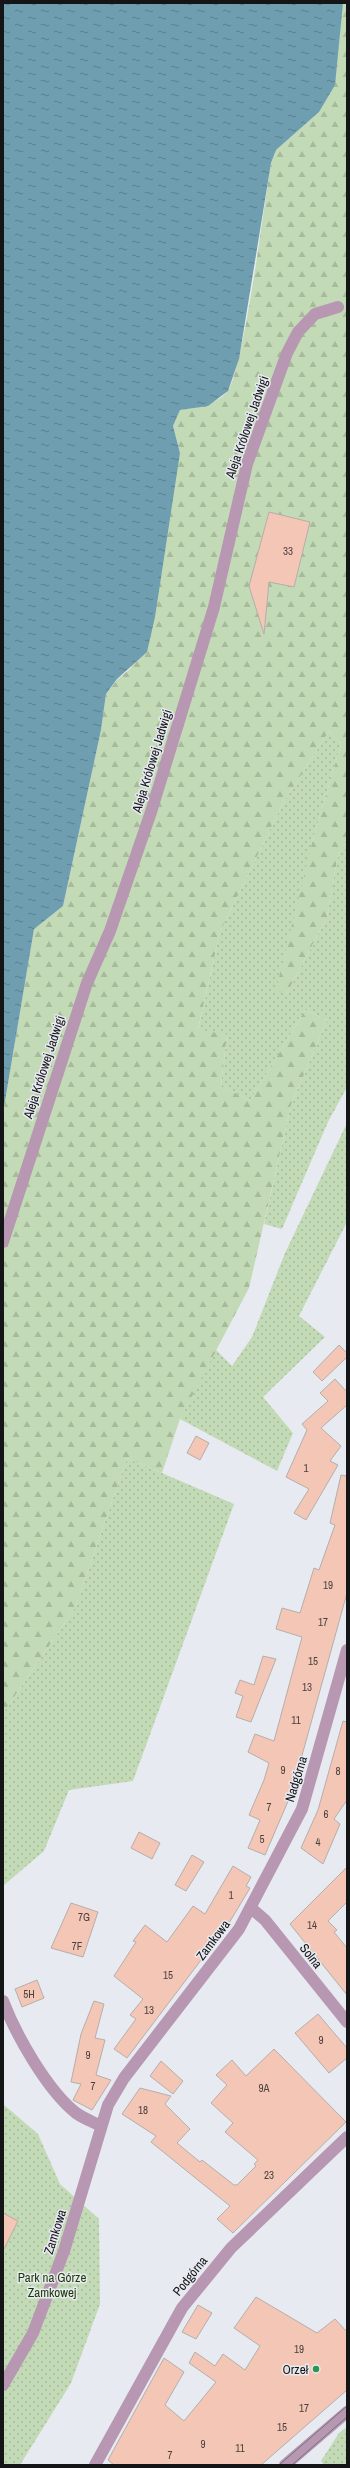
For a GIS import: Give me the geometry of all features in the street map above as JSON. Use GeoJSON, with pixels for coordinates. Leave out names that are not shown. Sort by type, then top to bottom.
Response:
{"type":"FeatureCollection","features":[{"type":"Feature","properties":{"kind":"street","name":"Aleja Królowej Jadwigi"},"geometry":{"type":"LineString","coordinates":[[3,1242],[87,983],[110,931],[151,812],[214,607],[247,464],[287,353],[298,332],[316,314],[338,307]]}},
{"type":"Feature","properties":{"kind":"street","name":"Nadgórna"},"geometry":{"type":"LineString","coordinates":[[251,1908],[302,1809],[347,1650]]}},
{"type":"Feature","properties":{"kind":"street","name":"Solna"},"geometry":{"type":"LineString","coordinates":[[251,1908],[265,1920],[347,2022]]}},
{"type":"Feature","properties":{"kind":"street","name":"Zamkowa"},"geometry":{"type":"LineString","coordinates":[[3,2385],[33,2333],[64,2251],[108,2105],[124,2078],[239,1930],[251,1908]]}},
{"type":"Feature","properties":{"kind":"street"},"geometry":{"type":"LineString","coordinates":[[3,2001],[16,2030],[64,2101],[77,2114],[101,2126]]}},
{"type":"Feature","properties":{"kind":"street","name":"Podgórna"},"geometry":{"type":"LineString","coordinates":[[96,2465],[182,2308],[231,2248],[347,2137]]}},
{"type":"Feature","properties":{"kind":"street"},"geometry":{"type":"LineString","coordinates":[[285,2465],[347,2412]]}},
{"type":"Feature","properties":{"kind":"green space"},"geometry":{"type":"Polygon","coordinates":[[[343,3],[347,3],[347,838],[338,855],[327,917],[286,995],[276,990],[312,843],[341,744],[329,731],[283,803],[220,932],[198,1029],[227,1035],[221,1085],[250,1101],[305,1010],[327,1020],[291,1105],[249,1288],[180,1419],[162,1473],[127,1458],[75,1608],[3,1713],[3,1113],[34,928],[63,906],[101,730],[106,694],[117,680],[131,668],[180,453],[173,426],[180,410],[205,405],[222,397],[227,392],[233,378],[240,354],[246,321],[259,247],[271,163],[276,150],[319,112],[343,3]]]}},
{"type":"Feature","properties":{"kind":"green space"},"geometry":{"type":"Polygon","coordinates":[[[329,731],[341,744],[312,843],[286,995],[327,917],[338,855],[347,838],[347,1087],[328,1122],[282,1229],[264,1224],[291,1105],[327,1020],[305,1010],[250,1101],[221,1085],[227,1035],[198,1030],[220,932],[283,803],[329,731]]]}},
{"type":"Feature","properties":{"kind":"green space"},"geometry":{"type":"Polygon","coordinates":[[[347,1123],[347,1184],[345,1188],[347,1189],[347,1222],[299,1316],[325,1337],[263,1397],[293,1433],[277,1471],[180,1419],[215,1349],[232,1366],[252,1337],[285,1253],[347,1123]]]}},
{"type":"Feature","properties":{"kind":"green space"},"geometry":{"type":"Polygon","coordinates":[[[127,1458],[234,1504],[133,1781],[69,1790],[44,1851],[3,1886],[3,1713],[75,1608],[127,1458]]]}},
{"type":"Feature","properties":{"kind":"green space","name":"Park na Górze Zamkowej"},"geometry":{"type":"Polygon","coordinates":[[[3,2104],[38,2134],[60,2184],[99,2219],[100,2304],[71,2383],[20,2465],[3,2465],[3,2104]]]}},
{"type":"Feature","properties":{"kind":"green space"},"geometry":{"type":"Polygon","coordinates":[[[347,2427],[347,2465],[324,2465],[321,2461],[339,2433],[347,2427]]]}},
{"type":"Feature","properties":{"kind":"water"},"geometry":{"type":"Polygon","coordinates":[[[3,3],[343,3],[335,85],[319,112],[276,150],[271,163],[239,359],[228,391],[208,406],[180,410],[173,426],[180,453],[155,617],[147,652],[117,679],[106,694],[101,730],[63,906],[34,929],[3,1113],[3,3]]]}},
{"type":"Feature","properties":{"kind":"building"},"geometry":{"type":"Polygon","coordinates":[[[269,512],[310,522],[294,587],[269,582],[264,634],[249,586],[269,512]]]}},
{"type":"Feature","properties":{"kind":"building"},"geometry":{"type":"Polygon","coordinates":[[[339,1345],[347,1353],[347,1357],[322,1381],[313,1372],[339,1345]]]}},
{"type":"Feature","properties":{"kind":"building"},"geometry":{"type":"Polygon","coordinates":[[[335,1379],[347,1392],[347,1405],[321,1428],[341,1446],[330,1461],[338,1465],[306,1520],[294,1513],[309,1489],[286,1477],[307,1430],[302,1424],[328,1401],[320,1393],[335,1379]]]}},
{"type":"Feature","properties":{"kind":"building"},"geometry":{"type":"Polygon","coordinates":[[[196,1436],[209,1443],[200,1460],[187,1453],[196,1436]]]}},
{"type":"Feature","properties":{"kind":"building"},"geometry":{"type":"Polygon","coordinates":[[[341,1475],[347,1476],[347,1593],[296,1777],[289,1799],[265,1855],[248,1848],[260,1820],[249,1815],[264,1780],[269,1763],[248,1752],[255,1734],[274,1741],[302,1637],[276,1629],[282,1608],[300,1613],[314,1568],[319,1570],[335,1525],[330,1523],[341,1475]]]}},
{"type":"Feature","properties":{"kind":"building"},"geometry":{"type":"Polygon","coordinates":[[[263,1656],[276,1659],[251,1722],[236,1717],[243,1696],[235,1693],[240,1680],[254,1685],[263,1656]]]}},
{"type":"Feature","properties":{"kind":"building"},"geometry":{"type":"Polygon","coordinates":[[[343,1721],[347,1722],[347,1800],[334,1819],[340,1824],[323,1864],[301,1848],[318,1810],[343,1721]]]}},
{"type":"Feature","properties":{"kind":"building"},"geometry":{"type":"Polygon","coordinates":[[[139,1832],[160,1843],[152,1859],[131,1848],[139,1832]]]}},
{"type":"Feature","properties":{"kind":"building"},"geometry":{"type":"Polygon","coordinates":[[[192,1855],[204,1862],[186,1891],[175,1885],[192,1855]]]}},
{"type":"Feature","properties":{"kind":"building"},"geometry":{"type":"Polygon","coordinates":[[[233,1866],[251,1877],[246,1886],[250,1888],[229,1923],[127,2058],[114,2049],[136,2019],[130,2015],[143,1999],[114,1976],[136,1942],[133,1941],[145,1925],[167,1942],[193,1906],[205,1914],[233,1866]]]}},
{"type":"Feature","properties":{"kind":"building"},"geometry":{"type":"Polygon","coordinates":[[[347,1867],[347,1902],[328,1921],[337,1930],[334,1932],[347,1948],[347,1995],[290,1924],[347,1867]]]}},
{"type":"Feature","properties":{"kind":"building"},"geometry":{"type":"Polygon","coordinates":[[[71,1903],[98,1912],[83,1957],[51,1948],[71,1903]]]}},
{"type":"Feature","properties":{"kind":"building"},"geometry":{"type":"Polygon","coordinates":[[[37,1980],[44,1998],[22,2007],[15,1989],[37,1980]]]}},
{"type":"Feature","properties":{"kind":"building"},"geometry":{"type":"Polygon","coordinates":[[[94,2001],[104,2004],[95,2038],[105,2040],[96,2075],[111,2080],[92,2110],[73,2100],[81,2084],[71,2082],[81,2034],[94,2001]]]}},
{"type":"Feature","properties":{"kind":"building"},"geometry":{"type":"Polygon","coordinates":[[[318,2014],[347,2048],[347,2058],[329,2073],[295,2033],[318,2014]]]}},
{"type":"Feature","properties":{"kind":"building"},"geometry":{"type":"Polygon","coordinates":[[[274,2049],[346,2122],[233,2233],[217,2219],[230,2206],[151,2142],[156,2136],[122,2114],[140,2088],[171,2096],[165,2104],[190,2129],[177,2143],[200,2162],[202,2160],[234,2185],[237,2185],[256,2166],[254,2164],[258,2160],[225,2132],[233,2123],[211,2103],[227,2085],[216,2075],[232,2060],[246,2076],[274,2049]]]}},
{"type":"Feature","properties":{"kind":"building"},"geometry":{"type":"Polygon","coordinates":[[[161,2061],[183,2081],[173,2094],[150,2076],[161,2061]]]}},
{"type":"Feature","properties":{"kind":"building"},"geometry":{"type":"Polygon","coordinates":[[[3,2213],[18,2221],[3,2251],[3,2213]]]}},
{"type":"Feature","properties":{"kind":"building"},"geometry":{"type":"Polygon","coordinates":[[[256,2297],[317,2333],[335,2319],[347,2332],[347,2390],[261,2465],[114,2465],[108,2460],[164,2358],[184,2372],[165,2405],[184,2421],[216,2382],[189,2363],[195,2352],[215,2366],[223,2354],[245,2370],[260,2346],[234,2328],[256,2297]]]}},
{"type":"Feature","properties":{"kind":"building"},"geometry":{"type":"Polygon","coordinates":[[[198,2305],[212,2313],[196,2339],[182,2332],[198,2305]]]}},
{"type":"Feature","properties":{"kind":"tram line"},"geometry":{"type":"LineString","coordinates":[[279,2465],[347,2406]]}},
{"type":"Feature","properties":{"kind":"tram line"},"geometry":{"type":"LineString","coordinates":[[292,2465],[347,2417]]}},
{"type":"Feature","properties":{"kind":"place","name":"Orzeł"},"geometry":{"type":"Point","coordinates":[316,2369]}}]}
